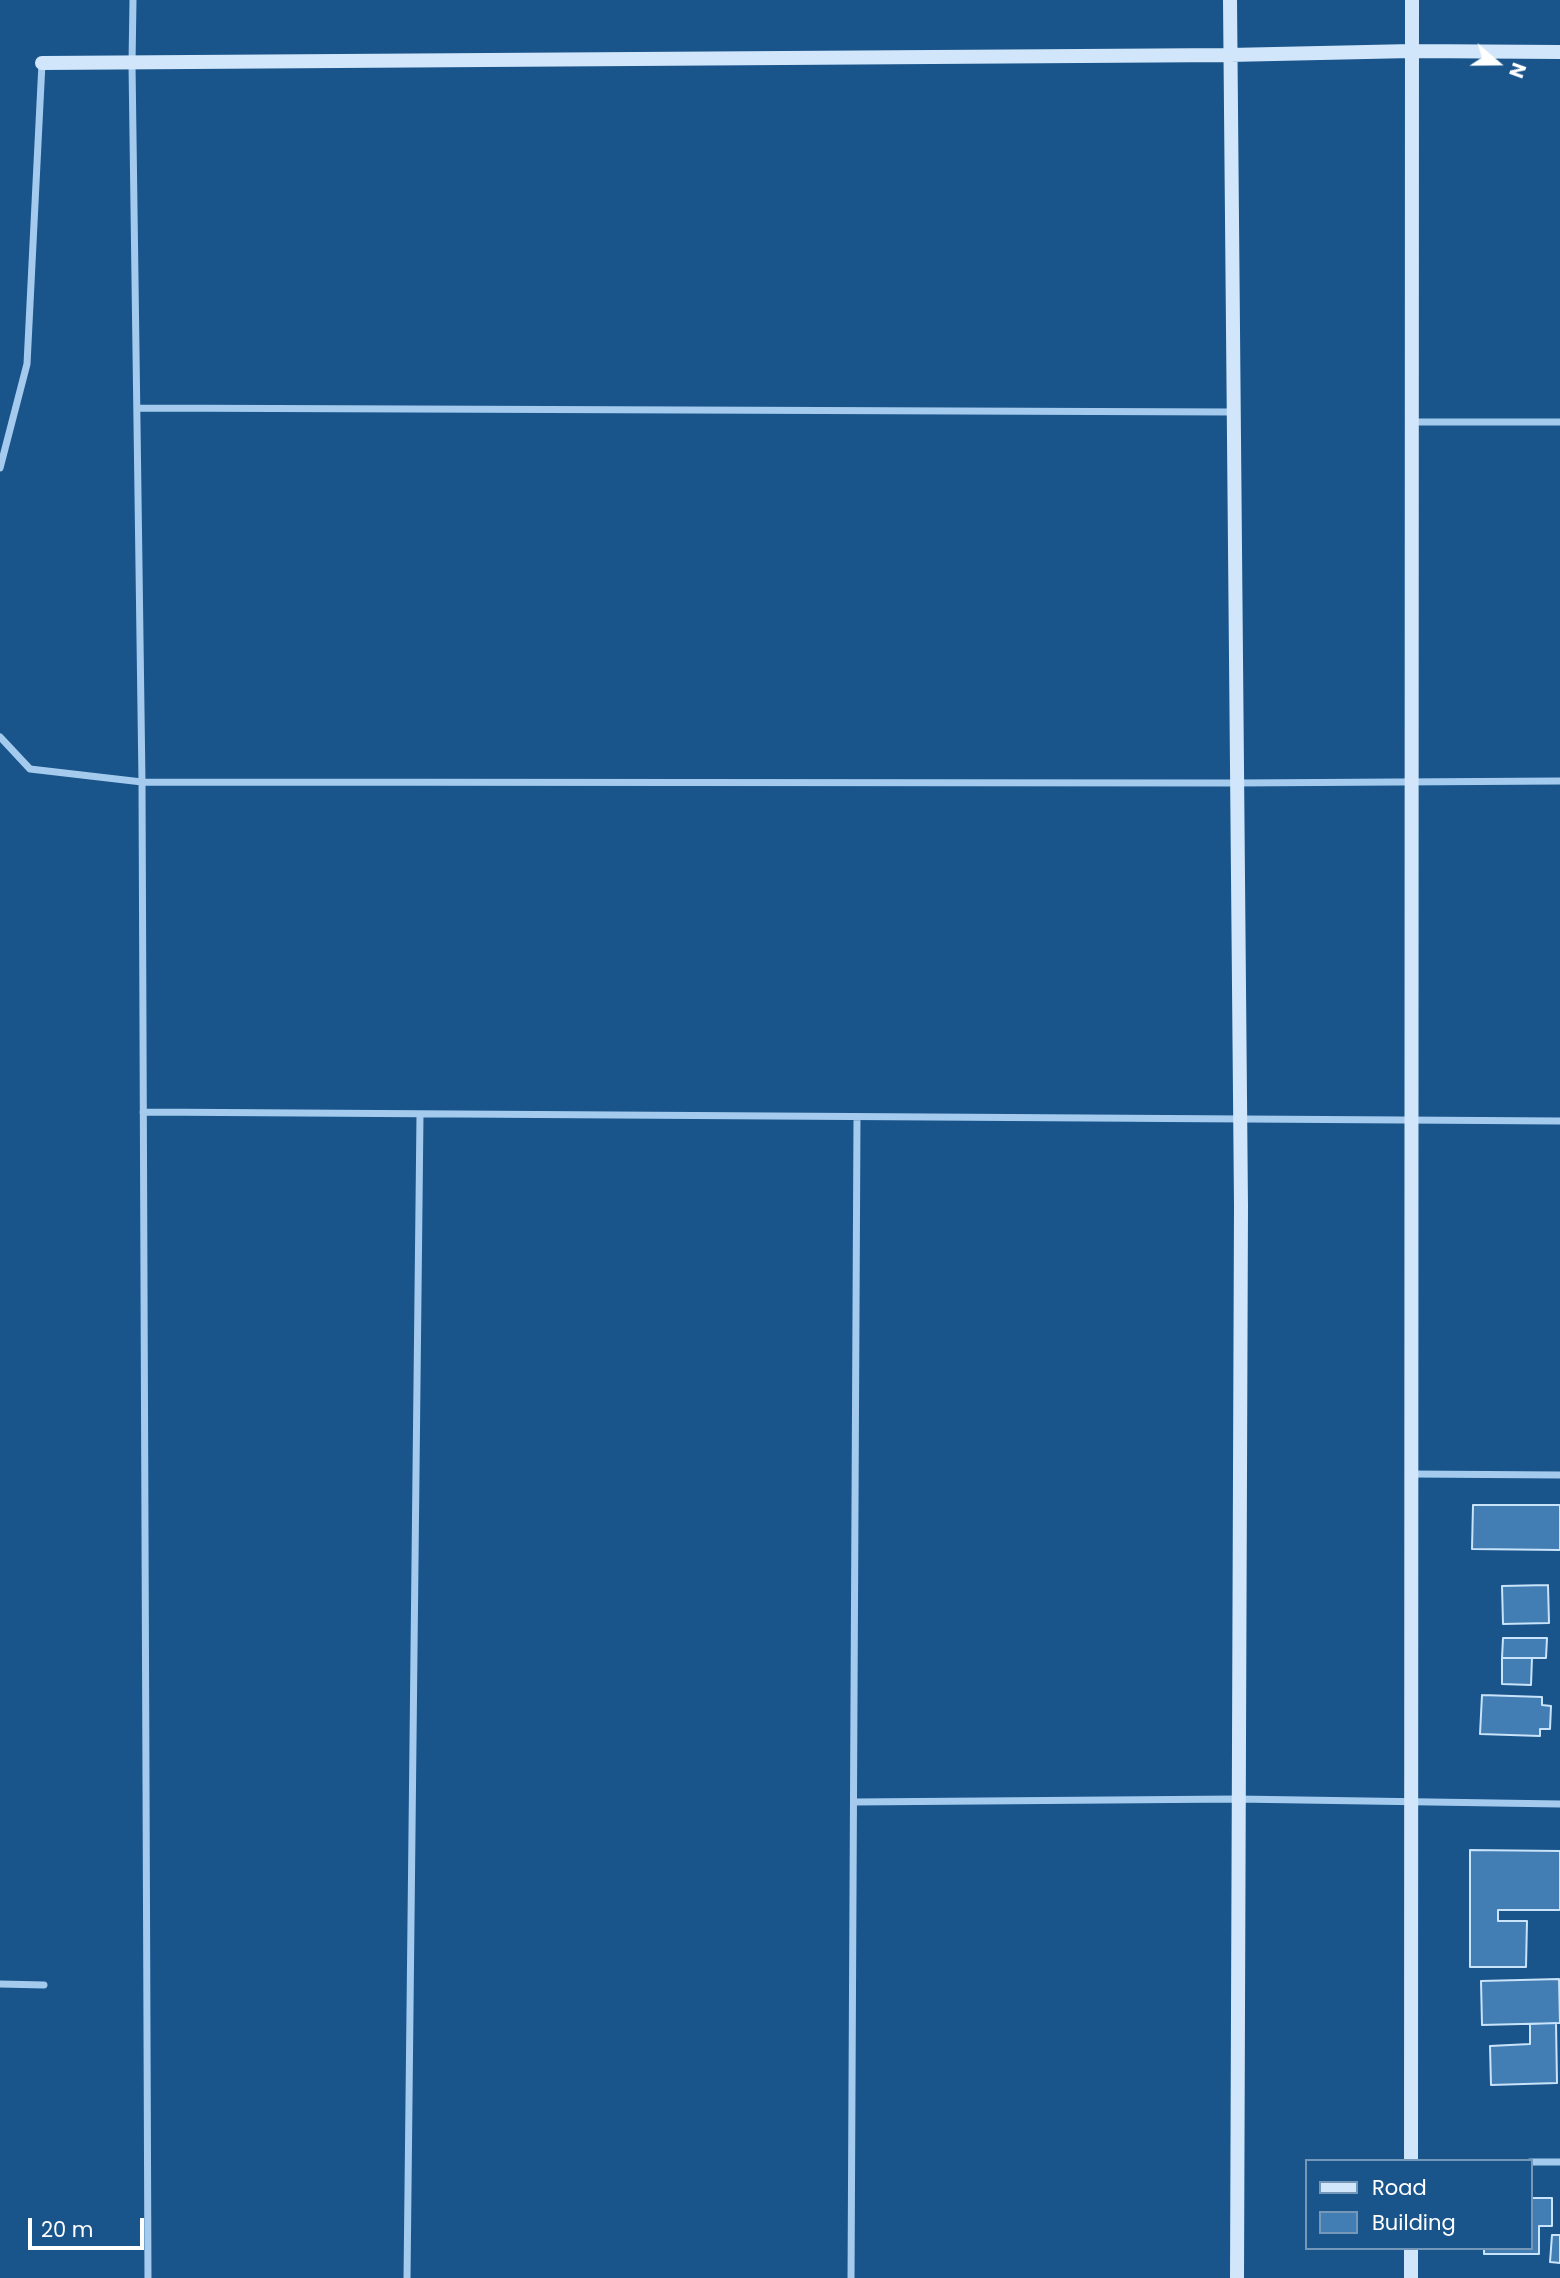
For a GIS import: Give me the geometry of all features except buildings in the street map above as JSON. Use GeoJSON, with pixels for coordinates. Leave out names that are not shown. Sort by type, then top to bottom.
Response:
{"type":"FeatureCollection","features":[{"type":"Feature","properties":{"kind":"main road"},"geometry":{"type":"LineString","coordinates":[[1230,0],[1240,1119],[1237,2278]]}},
{"type":"Feature","properties":{"kind":"main road"},"geometry":{"type":"LineString","coordinates":[[1411,2159],[1412,0]]}},
{"type":"Feature","properties":{"kind":"main road"},"geometry":{"type":"LineString","coordinates":[[41,64],[1229,55],[1412,51],[1560,52]]}},
{"type":"Feature","properties":{"kind":"main road"},"geometry":{"type":"LineString","coordinates":[[1411,2250],[1411,2278]]}},
{"type":"Feature","properties":{"kind":"street"},"geometry":{"type":"LineString","coordinates":[[133,0],[142,782],[148,2278]]}},
{"type":"Feature","properties":{"kind":"street"},"geometry":{"type":"LineString","coordinates":[[0,468],[27,364],[41,64]]}},
{"type":"Feature","properties":{"kind":"street"},"geometry":{"type":"LineString","coordinates":[[137,408],[1232,412]]}},
{"type":"Feature","properties":{"kind":"street"},"geometry":{"type":"LineString","coordinates":[[1412,422],[1560,422]]}},
{"type":"Feature","properties":{"kind":"street"},"geometry":{"type":"LineString","coordinates":[[0,737],[30,769],[142,782],[1560,781]]}},
{"type":"Feature","properties":{"kind":"street"},"geometry":{"type":"LineString","coordinates":[[143,1112],[1560,1121]]}},
{"type":"Feature","properties":{"kind":"street"},"geometry":{"type":"LineString","coordinates":[[407,2278],[420,1115]]}},
{"type":"Feature","properties":{"kind":"street"},"geometry":{"type":"LineString","coordinates":[[851,2278],[857,1118]]}},
{"type":"Feature","properties":{"kind":"street"},"geometry":{"type":"LineString","coordinates":[[1411,1474],[1560,1475]]}},
{"type":"Feature","properties":{"kind":"street"},"geometry":{"type":"LineString","coordinates":[[853,1801],[1237,1799],[1560,1804]]}},
{"type":"Feature","properties":{"kind":"street"},"geometry":{"type":"LineString","coordinates":[[0,1984],[44,1985]]}},
{"type":"Feature","properties":{"kind":"street"},"geometry":{"type":"LineString","coordinates":[[1532,2162],[1560,2162]]}}]}
